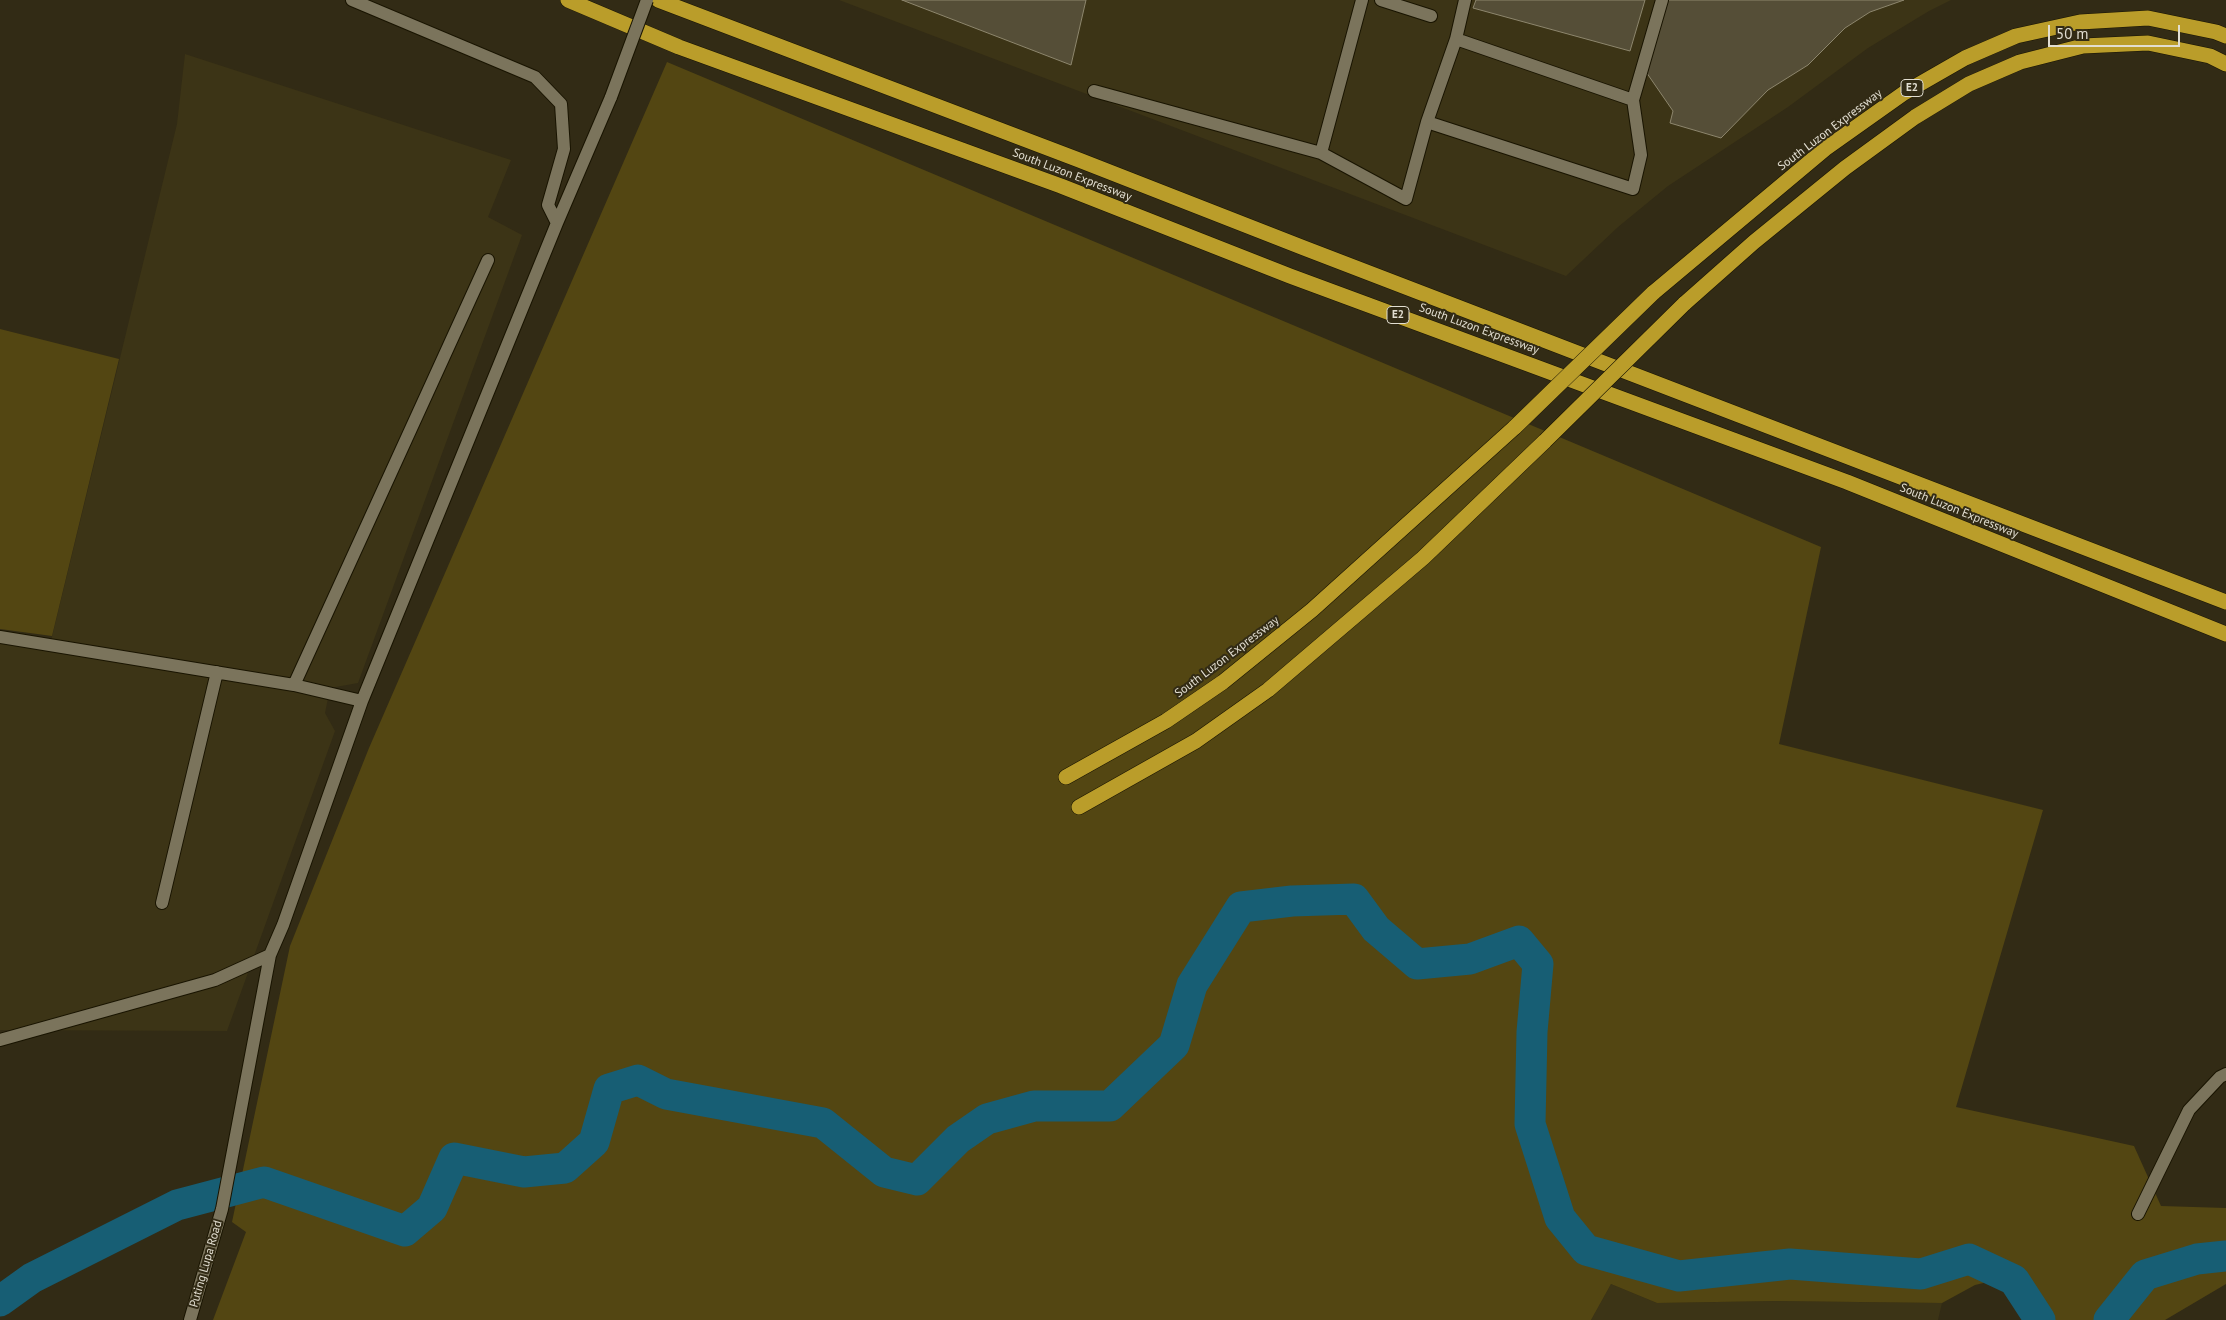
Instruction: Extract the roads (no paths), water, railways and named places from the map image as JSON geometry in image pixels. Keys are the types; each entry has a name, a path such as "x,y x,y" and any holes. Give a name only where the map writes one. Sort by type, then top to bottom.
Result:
{"highway":[{"name":"South Luzon Expressway","path":"568,0 679,47 1061,186 1290,276 1847,482 2226,634"},
{"name":"South Luzon Expressway","path":"658,0 1079,160 2226,602"},
{"name":"South Luzon Expressway","path":"1066,777 1166,721 1222,682 1312,610 1515,427 1653,293 1825,149 1904,93 1965,58 2016,36 2080,22 2148,18 2216,32 2226,36"},
{"path":"1079,807 1196,741 1268,690 1423,558 1546,441 1684,304 1754,242 1845,168 1915,117 1969,84 2020,62 2083,46 2148,43 2210,56 2226,64"}],"street":[{"path":"352,0 534,77 561,104 564,149 548,205 557,223"},
{"name":"Puting Lupa Road","path":"190,1320 222,1209 270,955 286,916 362,701 557,223 611,98 647,0"},
{"path":"1321,153 1362,0"},
{"path":"1382,0 1431,16"},
{"path":"1094,91 1321,153 1406,199 1426,122 1456,38 1465,0"},
{"path":"1426,122 1633,189 1641,155 1633,100 1662,0"},
{"path":"1456,38 1633,100"},
{"path":"294,684 488,260"},
{"path":"0,637 294,684 362,701"},
{"path":"162,903 217,672"},
{"path":"0,1040 215,980 270,955"},
{"path":"2138,1214 2189,1110 2220,1077 2226,1074"}],"waterway":[{"path":"0,1301 32,1278 177,1205 264,1182 405,1231 432,1208 454,1158 524,1172 565,1168 594,1142 609,1089 638,1080 666,1094 823,1123 884,1172 917,1180 958,1139 987,1119 1034,1106 1110,1106 1174,1045 1192,985 1241,907 1292,901 1354,899 1376,929 1417,964 1470,959 1519,941 1538,964 1532,1032 1530,1124 1560,1218 1586,1250 1679,1276 1790,1264 1921,1274 1969,1259 2014,1280 2040,1320"},
{"path":"2109,1320 2145,1275 2197,1259 2226,1256"}]}
